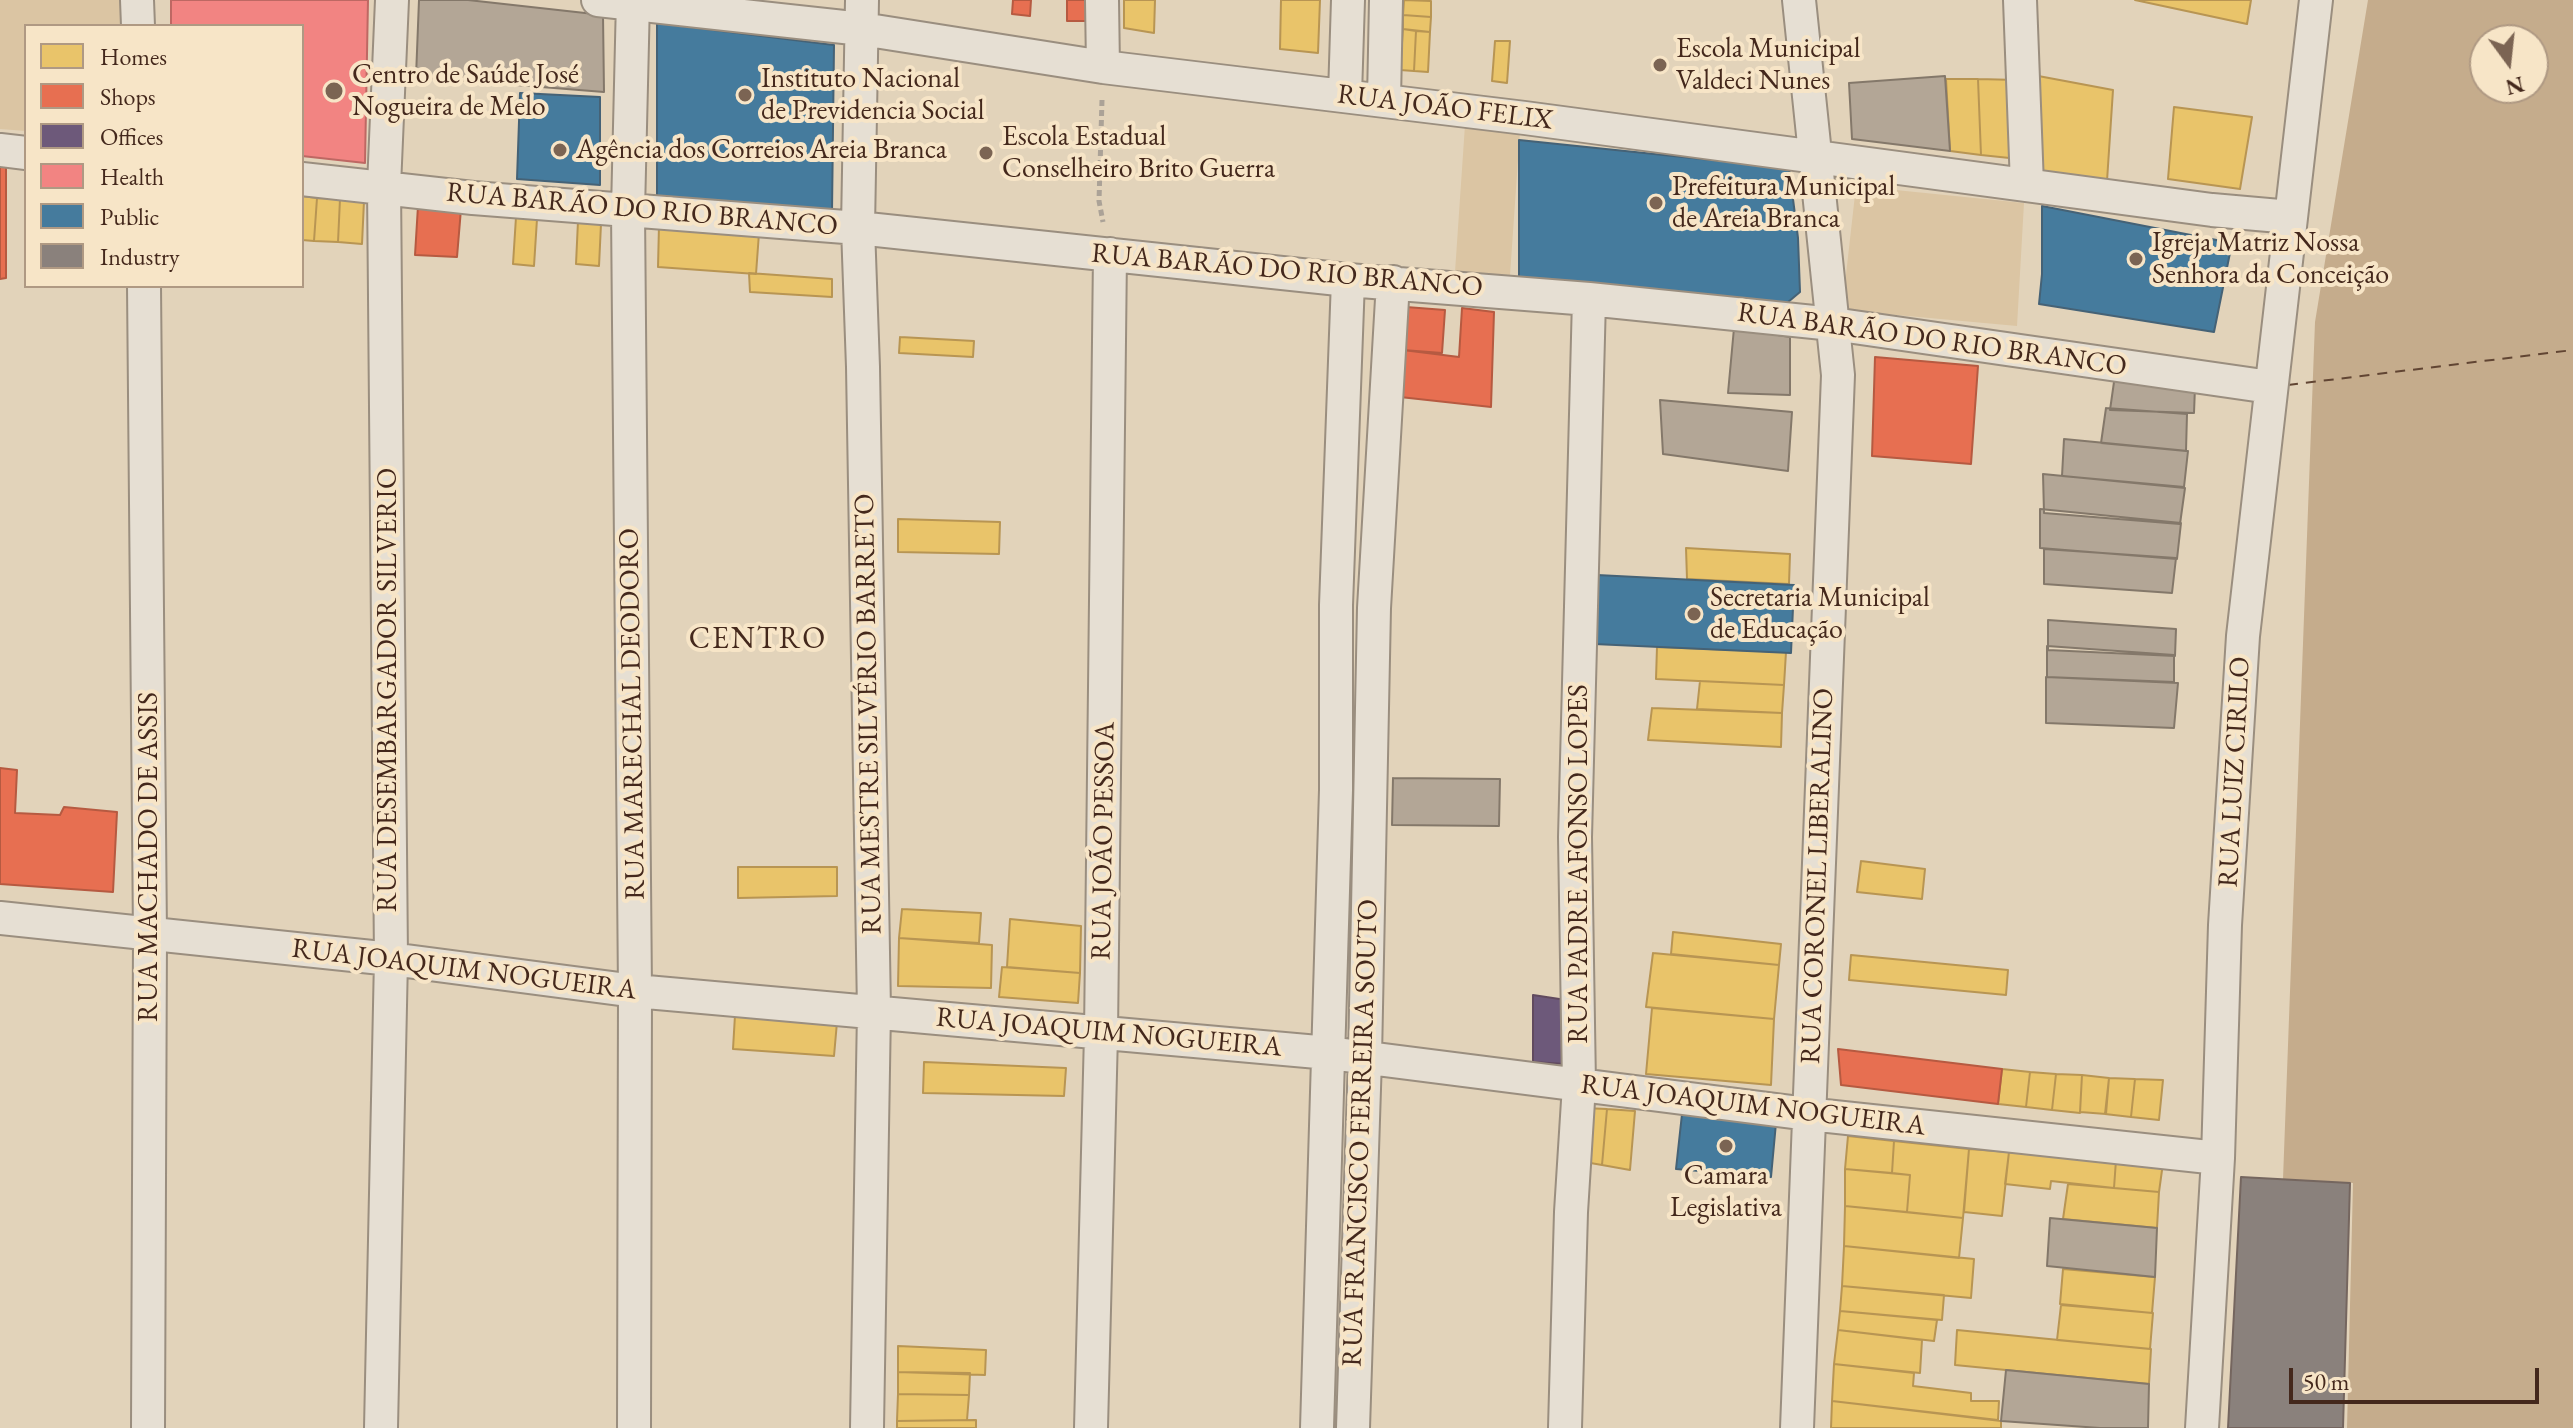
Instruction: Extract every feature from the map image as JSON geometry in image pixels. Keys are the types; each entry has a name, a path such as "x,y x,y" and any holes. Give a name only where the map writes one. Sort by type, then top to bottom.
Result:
{"street":[{"path":"137,0 138,24"},
{"name":"RUA DESEMBARGADOR SILVERIO","path":"381,1428 391,959 384,186 392,0"},
{"name":"RUA JOÃO FELIX","path":"598,0 862,14 1103,67 1814,155 2212,210 2291,217"},
{"path":"1102,0 1103,67"},
{"path":"1345,95 1348,0"},
{"path":"1384,100 1386,0"},
{"name":"RUA CORONEL LIBERALINO","path":"1797,1428 1838,375 1799,0"},
{"path":"2020,0 2027,185"},
{"name":"RUA LUIZ CIRILO","path":"2202,1428 2218,1158 2225,925 2243,636 2316,0"},
{"name":"RUA MARECHAL DEODORO","path":"633,2 628,211 635,991 634,1428"},
{"name":"RUA MESTRE SILVÉRIO BARRETO","path":"862,14 858,228 864,383 874,1010 867,1428"},
{"path":"0,150 24,153"},
{"name":"RUA BARÃO DO RIO BRANCO","path":"304,179 473,198 858,228 1348,280 1589,299 1833,324 2270,387"},
{"name":"RUA JOÃO PESSOA","path":"1091,1428 1101,1034 1110,254"},
{"name":"RUA FRANCISCO FERREIRA SOUTO","path":"1317,1428 1335,839 1336,605 1348,280"},
{"name":"RUA FRANCISCO FERREIRA SOUTO","path":"1353,1428 1365,1058 1374,608 1393,282"},
{"name":"RUA MACHADO DE ASSIS","path":"144,288 150,935 148,1428"},
{"name":"RUA PADRE AFONSO LOPES","path":"1565,1428 1571,1212 1579,1085 1575,837 1589,299"},
{"path":"1336,605 1374,608"},
{"path":"1335,839 1368,838"},
{"name":"RUA JOAQUIM NOGUEIRA","path":"0,918 391,959 635,991 1329,1053 1808,1114 2218,1158"}],"path":[{"path":"1103,67 1099,201 1110,254"}],"shaded area":[{"path":"0,0 124,0 124,24 24,24 24,131 0,129"},
{"path":"2368,0 2573,0 2573,1428 2347,1428 2353,1183 2283,1179 2315,322"},
{"path":"1465,125 1520,131 1510,275 1455,272"},
{"path":"1856,186 2024,203 2017,326 1842,310"}],"building: Homes":[{"path":"1124,0 1155,0 1154,33 1124,28"},
{"path":"1281,0 1320,0 1318,53 1280,49"},
{"path":"1404,0 1431,1 1431,17 1403,15"},
{"path":"2135,0 2251,0 2247,24"},
{"path":"1403,15 1431,17 1430,32 1403,29"},
{"path":"1403,29 1416,31 1414,71 1400,70"},
{"path":"1416,31 1430,32 1428,72 1414,71"},
{"path":"1495,41 1510,41 1507,83 1492,81"},
{"path":"2033,75 2113,90 2107,181 2028,171"},
{"path":"1946,79 1978,79 1981,155 1950,151"},
{"path":"1978,79 2017,80 2019,159 1981,155"},
{"path":"2174,107 2252,117 2240,189 2168,179"},
{"path":"304,196 317,198 314,241 304,240"},
{"path":"317,198 340,199 338,242 314,241"},
{"path":"340,199 364,201 362,244 338,242"},
{"path":"516,217 537,219 534,266 513,264"},
{"path":"578,221 601,224 599,266 576,264"},
{"path":"659,225 759,233 756,274 658,267"},
{"path":"749,273 832,279 832,297 750,292"},
{"path":"900,337 974,341 973,357 899,353"},
{"path":"898,519 1000,522 999,554 898,552"},
{"path":"1686,548 1790,554 1789,584 1687,579"},
{"path":"1657,647 1786,652 1784,685 1656,679"},
{"path":"1700,681 1784,685 1782,713 1697,709"},
{"path":"1652,708 1782,713 1781,747 1648,740"},
{"path":"1861,861 1925,869 1922,899 1857,892"},
{"path":"738,867 837,867 837,896 738,898"},
{"path":"902,909 981,913 979,943 899,938"},
{"path":"1010,919 1081,926 1080,973 1007,967"},
{"path":"1673,932 1781,944 1779,965 1671,954"},
{"path":"899,938 992,945 991,988 898,986"},
{"path":"1653,953 1779,965 1774,1019 1646,1007"},
{"path":"1851,955 2008,970 2006,995 1849,980"},
{"path":"1002,967 1080,973 1078,1003 999,997"},
{"path":"1652,1008 1774,1019 1771,1085 1646,1074"},
{"path":"735,1015 837,1022 834,1056 733,1049"},
{"path":"924,1062 1066,1068 1064,1096 923,1093"},
{"path":"2002,1069 2030,1072 2026,1107 1998,1104"},
{"path":"2030,1072 2056,1074 2052,1110 2026,1107"},
{"path":"2056,1074 2082,1075 2080,1113 2052,1110"},
{"path":"2082,1075 2109,1078 2106,1114 2080,1112"},
{"path":"2109,1078 2135,1079 2131,1117 2105,1114"},
{"path":"2135,1079 2163,1080 2159,1120 2131,1117"},
{"path":"1584,1108 1607,1109 1602,1165 1579,1161"},
{"path":"1607,1109 1635,1111 1630,1170 1602,1165"},
{"path":"1848,1136 1894,1141 1892,1173 1845,1169"},
{"path":"1894,1141 1969,1149 1963,1218 1907,1212 1910,1175 1892,1173"},
{"path":"1969,1149 2009,1152 2002,1216 1964,1212"},
{"path":"2009,1152 2116,1160 2114,1188 2051,1181 2050,1189 2005,1184"},
{"path":"2116,1160 2163,1163 2159,1192 2114,1188"},
{"path":"1845,1169 1910,1175 1907,1212 1845,1206"},
{"path":"2068,1184 2159,1192 2157,1228 2063,1219"},
{"path":"1845,1206 1963,1218 1959,1258 1844,1246"},
{"path":"1844,1246 1974,1259 1971,1298 1842,1286"},
{"path":"2063,1269 2155,1277 2152,1313 2060,1304"},
{"path":"1842,1286 1944,1295 1942,1320 1840,1311"},
{"path":"2061,1305 2153,1313 2150,1349 2057,1340"},
{"path":"1840,1311 1937,1320 1934,1341 1838,1330"},
{"path":"1838,1330 1922,1340 1920,1373 1834,1364"},
{"path":"1957,1330 2151,1349 2149,1384 1955,1365"},
{"path":"898,1346 986,1350 985,1375 898,1372"},
{"path":"1834,1364 1914,1373 1913,1386 1971,1393 1971,1401 1999,1401 1998,1420 1832,1401"},
{"path":"898,1372 970,1373 969,1395 898,1394"},
{"path":"898,1394 969,1395 967,1420 897,1421"},
{"path":"1832,1401 2001,1421 2001,1428 1831,1428"},
{"path":"976,1420 976,1428 897,1428 897,1421"}],"building: Shops":[{"path":"1013,0 1031,0 1030,16 1012,14"},
{"path":"1067,0 1093,0 1094,21 1067,21"},
{"path":"0,165 6,166 6,278 0,279"},
{"path":"418,206 461,209 457,257 415,255"},
{"path":"1406,307 1445,310 1442,353 1403,350"},
{"path":"1462,308 1494,312 1491,407 1400,397 1403,350 1459,357"},
{"path":"1875,357 1978,366 1971,464 1872,456"},
{"path":"0,768 17,770 15,813 60,815 64,807 117,812 113,892 0,884"},
{"path":"1838,1049 2002,1069 1998,1104 1841,1085"}],"building: Offices":[{"path":"1533,995 1566,1000 1565,1064 1533,1062"}],"building: Health":[{"name":"Centro de Saúde José Nogueira de Melo","path":"171,0 368,0 365,163 304,156 304,24 171,24"}],"building: Public":[{"name":"Instituto Nacional de Previdencia Social","path":"657,23 834,45 832,212 657,196"},
{"name":"Agência dos Correios Areia Branca","path":"520,93 600,97 600,185 517,179"},
{"name":"Prefeitura Municipal de Areia Branca","path":"1519,140 1789,168 1798,238 1800,292 1781,308 1519,281"},
{"name":"Igreja Matriz Nossa Senhora da Conceição","path":"2042,206 2232,243 2214,332 2039,304"},
{"name":"Secretaria Municipal de Educação","path":"1597,575 1794,585 1791,653 1594,644"},
{"name":"Camara Legislativa","path":"1682,1114 1776,1123 1771,1177 1676,1169"}],"building: Industry":[{"path":"2241,1177 2350,1183 2343,1428 2228,1428"}],"building: Other":[{"path":"419,0 468,0 603,15 604,92 416,77"},
{"path":"1945,76 1950,151 1852,139 1849,83"},
{"path":"1734,328 1790,337 1790,395 1728,393"},
{"path":"2115,375 2195,387 2194,413 2110,410"},
{"path":"1660,400 1792,412 1788,471 1663,454"},
{"path":"2106,408 2187,414 2186,451 2101,443"},
{"path":"2064,439 2188,451 2184,487 2062,476"},
{"path":"2043,474 2185,488 2180,524 2044,513"},
{"path":"2040,509 2181,523 2177,559 2040,548"},
{"path":"2044,549 2176,558 2172,593 2044,584"},
{"path":"2048,620 2176,629 2175,656 2048,650"},
{"path":"2047,646 2174,655 2174,682 2047,677"},
{"path":"2046,677 2178,683 2174,728 2046,723"},
{"path":"1393,778 1500,779 1499,826 1392,825"},
{"path":"2050,1218 2157,1228 2155,1277 2047,1266"},
{"path":"2006,1370 2149,1384 2148,1428 2001,1421"}],"ferry route":[{"path":"2288,385 2573,350"}],"place":[{"name":"Escola Municipal Valdeci Nunes","path":"1660,65"},
{"name":"Centro de Saúde José Nogueira de Melo","path":"334,91"},
{"name":"Instituto Nacional de Previdencia Social","path":"745,95"},
{"name":"Agência dos Correios Areia Branca","path":"560,150"},
{"name":"Escola Estadual Conselheiro Brito Guerra","path":"986,153"},
{"name":"Prefeitura Municipal de Areia Branca","path":"1656,203"},
{"name":"Igreja Matriz Nossa Senhora da Conceição","path":"2136,259"},
{"name":"Secretaria Municipal de Educação","path":"1694,614"},
{"name":"Camara Legislativa","path":"1726,1146"}],"district":[{"name":"CENTRO","path":"758,640"}]}
